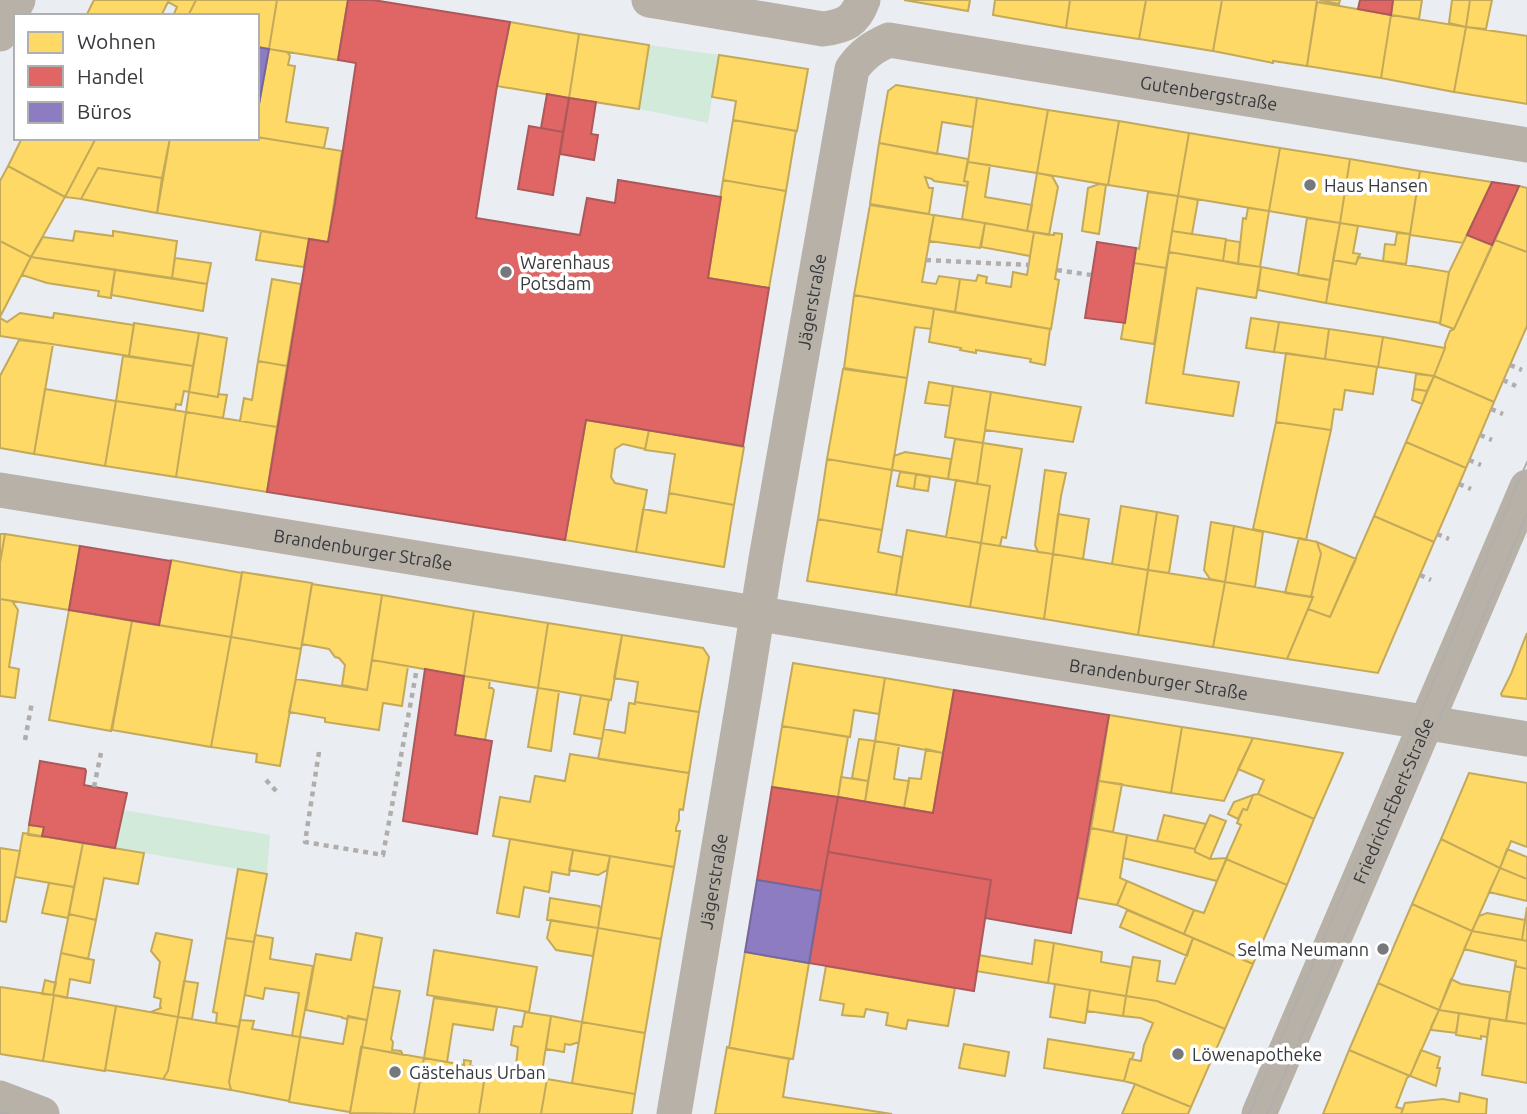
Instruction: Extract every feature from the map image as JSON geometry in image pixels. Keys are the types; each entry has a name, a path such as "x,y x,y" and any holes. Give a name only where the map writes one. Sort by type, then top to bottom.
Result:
{"street":[{"path":"0,34 18,0"},
{"path":"649,0 823,29 840,27 854,17 863,0"},
{"name":"Gutenbergstraße","path":"890,40 1527,145"},
{"name":"Jägerstraße","path":"674,1114 852,69 861,56 874,46 890,40"},
{"name":"Friedrich-Ebert-Straße","path":"1259,1114 1527,487"},
{"name":"Brandenburger Straße","path":"0,490 758,611 1527,739"},
{"path":"0,1098 42,1114"}],"path":[{"path":"926,260 1029,265"},
{"path":"1057,270 1091,275"},
{"path":"1510,365 1522,370"},
{"path":"1503,380 1516,386"},
{"path":"1491,409 1503,414"},
{"path":"1480,435 1492,439"},
{"path":"1469,460 1481,465"},
{"path":"1459,484 1471,489"},
{"path":"1437,534 1449,539"},
{"path":"1420,575 1432,580"},
{"path":"319,752 305,842 383,855 417,668"},
{"path":"25,740 32,702"},
{"path":"94,787 101,753"},
{"path":"267,780 277,792"}],"green space":[{"path":"649,45 719,55 708,123 639,109"},
{"path":"123,810 270,835 267,874 115,848"}],"building: Wohnen":[{"path":"94,0 196,0 189,14 174,14 177,7 168,2 162,14 87,14"},
{"path":"196,0 277,0 269,49 259,47 259,14 189,14"},
{"path":"277,0 348,0 338,60 269,49"},
{"path":"904,0 970,0 968,11"},
{"path":"995,0 1070,0 1066,28 993,15"},
{"path":"1070,0 1146,0 1139,39 1066,28"},
{"path":"1146,0 1222,0 1213,51 1139,39"},
{"path":"1222,0 1317,0 1307,66 1273,63 1213,51"},
{"path":"1319,0 1340,0 1339,4"},
{"path":"1393,0 1422,0 1419,19 1391,15"},
{"path":"1452,0 1470,0 1466,27 1449,23"},
{"path":"1470,0 1492,0 1486,29 1466,27"},
{"path":"1317,2 1391,15 1381,78 1307,66"},
{"path":"1391,15 1466,27 1454,92 1381,78"},
{"path":"510,22 579,34 569,98 497,86"},
{"path":"1466,27 1527,36 1527,104 1454,92"},
{"path":"579,34 649,45 639,109 569,98"},
{"path":"269,49 287,52 290,56 288,65 295,66 286,122 328,128 324,148 259,137 259,104"},
{"path":"719,55 808,69 797,131 733,120 736,101 712,97"},
{"path":"896,85 977,98 973,127 942,122 937,154 879,143 888,91"},
{"path":"977,98 1048,110 1037,173 968,162"},
{"path":"1048,110 1119,121 1108,185 1037,173"},
{"path":"733,120 796,131 786,191 723,180"},
{"path":"1119,121 1189,133 1178,196 1108,185"},
{"path":"1189,133 1280,148 1269,211 1178,196"},
{"path":"259,137 342,151 328,242 157,213 170,140 259,140"},
{"path":"21,140 95,140 65,197 8,166"},
{"path":"95,140 170,140 162,178 98,168 81,199 65,197"},
{"path":"879,143 968,159 964,181 968,182 967,186 925,177 929,188 933,188 929,214 870,204"},
{"name":"Haus Hansen","path":"1280,148 1350,159 1340,223 1269,211"},
{"path":"1350,159 1420,171 1410,234 1340,223"},
{"path":"968,162 990,165 985,197 1032,205 1027,231 962,219"},
{"path":"8,166 65,197 31,257 0,241 0,181"},
{"path":"98,168 162,178 157,213 81,199"},
{"path":"1420,171 1492,182 1463,243 1410,235"},
{"path":"1037,173 1052,176 1058,187 1049,235 1027,231"},
{"path":"723,180 786,191 769,288 708,278"},
{"path":"1099,184 1106,185 1099,234 1082,231 1088,188"},
{"path":"1519,186 1527,188 1527,252 1495,240"},
{"path":"1148,192 1178,196 1166,268 1134,263 1136,248 1139,249"},
{"path":"1178,196 1198,200 1192,234 1172,231"},
{"path":"870,205 934,215 922,282 936,284 939,276 960,279 955,312 854,295"},
{"path":"1248,208 1269,211 1260,267 1238,264 1243,218 1246,219"},
{"path":"934,215 985,223 980,248 929,241"},
{"path":"1307,218 1340,223 1330,280 1298,275"},
{"path":"985,223 1034,232 1030,256 981,247"},
{"path":"1340,223 1358,226 1353,253 1360,254 1356,264 1333,260"},
{"path":"75,231 113,236 113,231 177,241 172,278 31,257 43,237 73,241"},
{"path":"261,231 309,239 304,267 256,260"},
{"path":"1172,231 1226,239 1223,261 1169,252"},
{"path":"1034,232 1062,234 1055,279 1059,280 1051,329 955,312 960,279 976,281 978,275 987,277 986,283 1011,287 1013,272 1027,275"},
{"path":"1397,233 1410,234 1406,264 1383,261 1385,244 1395,245"},
{"path":"1467,235 1492,245 1454,329 1440,324 1449,272"},
{"path":"1226,240 1240,242 1238,264 1223,261"},
{"path":"1495,240 1527,252 1527,326 1494,402 1434,376 1450,331 1454,329"},
{"path":"0,241 31,257 0,317"},
{"path":"1169,252 1261,267 1256,298 1197,288 1183,374 1239,382 1233,416 1146,403"},
{"path":"31,257 115,270 111,298 98,296 99,291 47,283 22,275"},
{"path":"1358,257 1449,272 1440,323 1326,303 1333,260 1356,264"},
{"path":"175,258 211,263 207,284 172,278"},
{"path":"1134,263 1166,268 1154,344 1121,339"},
{"path":"1261,267 1330,280 1326,303 1258,290"},
{"path":"115,270 207,284 203,311 111,295"},
{"path":"272,279 301,284 287,366 258,361"},
{"path":"854,295 934,309 931,329 915,327 907,378 844,368"},
{"path":"934,309 1050,329 1045,365 1030,362 1031,359 976,350 976,353 929,342"},
{"path":"20,313 53,318 54,313 134,325 129,356 0,336 0,318 7,322"},
{"path":"1251,318 1279,322 1274,352 1246,348"},
{"path":"1279,322 1329,329 1325,359 1274,352"},
{"path":"134,323 199,333 193,366 129,356"},
{"path":"1329,329 1383,337 1378,367 1325,359"},
{"path":"199,333 227,338 218,397 189,392"},
{"path":"1383,337 1445,348 1434,376 1378,367"},
{"path":"19,340 53,344 34,454 0,448 0,376"},
{"path":"1286,353 1377,367 1373,394 1345,390 1342,410 1334,409 1331,430 1276,422"},
{"path":"123,356 193,366 189,392 184,391 181,405 176,404 175,410 116,401"},
{"path":"258,361 287,366 277,427 240,421 244,398 252,400"},
{"path":"843,369 907,378 892,470 827,459"},
{"path":"1416,374 1434,376 1427,391 1414,389"},
{"path":"1434,376 1494,402 1466,468 1406,442"},
{"path":"929,382 953,386 950,406 925,403"},
{"path":"953,386 991,392 983,443 945,437"},
{"path":"45,389 116,401 105,466 34,454"},
{"path":"1414,389 1427,391 1422,404 1412,400"},
{"path":"189,392 218,397 218,394 227,395 223,418 186,412"},
{"path":"991,392 1081,407 1073,442 985,430"},
{"path":"116,401 186,412 176,477 105,466"},
{"path":"186,412 277,427 267,492 176,477"},
{"path":"586,420 649,430 645,449 623,444 615,449 611,477 615,483 647,490 636,552 565,540"},
{"path":"1276,422 1331,430 1306,540 1253,529"},
{"path":"649,430 744,447 734,505 669,493 675,454 645,450"},
{"path":"955,439 983,443 977,484 948,479"},
{"path":"1406,442 1466,468 1434,542 1374,516"},
{"path":"983,443 1022,449 1006,538 1002,537 1000,546 981,543 990,486 977,484"},
{"path":"905,452 951,459 948,479 892,470 894,456"},
{"path":"827,459 892,470 882,530 818,519"},
{"path":"1045,470 1066,473 1053,554 1038,552 1035,545"},
{"path":"900,472 916,474 914,489 897,486"},
{"path":"916,474 930,477 928,491 914,489"},
{"path":"956,480 990,486 981,543 946,537"},
{"path":"669,493 734,505 724,567 636,552 643,509 666,513"},
{"path":"1121,506 1157,512 1148,570 1112,564"},
{"path":"1157,512 1178,516 1169,573 1148,570"},
{"path":"1058,514 1089,519 1083,559 1053,554"},
{"path":"1374,516 1434,542 1378,673 1287,659 1308,609 1330,617"},
{"path":"818,519 882,530 878,552 902,557 896,595 807,581"},
{"path":"1211,522 1234,526 1225,582 1210,579 1204,570"},
{"path":"1234,526 1263,532 1255,587 1225,582"},
{"path":"907,530 981,543 970,607 896,595"},
{"path":"0,534 5,534 0,563"},
{"path":"5,534 80,546 69,610 0,599 0,563"},
{"path":"1299,538 1317,542 1321,554 1311,597 1285,593"},
{"path":"1317,542 1356,559 1330,617 1308,609 1313,597 1321,554"},
{"path":"981,543 1053,554 1044,619 970,607"},
{"path":"1053,554 1148,570 1138,635 1044,619"},
{"path":"171,560 242,573 231,637 159,625"},
{"path":"1148,570 1225,582 1213,647 1138,635"},
{"path":"242,572 312,583 301,649 231,637"},
{"path":"1225,582 1313,597 1287,659 1213,647"},
{"path":"312,584 382,595 367,690 342,685 345,665 329,649 302,644"},
{"path":"382,595 474,611 464,676 372,660"},
{"path":"0,599 12,601 18,610 9,667 19,669 15,698 0,696"},
{"path":"69,610 132,621 111,731 49,720"},
{"path":"474,611 548,623 538,688 464,676"},
{"path":"132,621 231,637 211,747 112,730"},
{"path":"548,623 622,635 611,700 538,688"},
{"path":"1527,633 1527,699 1502,696 1501,694"},
{"path":"622,635 703,648 709,657 699,712 635,702 638,682 614,678"},
{"path":"231,637 301,649 280,766 256,762 257,754 211,747"},
{"path":"372,660 408,666 402,706 383,703 379,730 325,722 325,718 289,712 296,679 367,690"},
{"path":"793,663 885,678 879,714 854,710 850,737 782,726"},
{"path":"464,676 490,680 489,688 494,690 485,740 455,735"},
{"path":"885,678 954,690 943,753 875,741"},
{"path":"538,688 559,691 551,751 528,747"},
{"path":"581,695 609,700 602,739 574,734"},
{"path":"629,703 699,712 689,773 598,759 604,729 625,733"},
{"path":"1109,715 1182,727 1171,793 1099,781"},
{"path":"782,726 848,737 838,797 772,787"},
{"path":"1182,727 1253,738 1224,801 1171,793"},
{"path":"1253,738 1343,753 1314,819 1258,794 1264,780 1238,769"},
{"path":"859,739 875,741 868,781 852,778"},
{"path":"875,741 899,745 894,779 909,781 904,808 865,802"},
{"path":"926,749 943,753 933,813 904,808 909,778 921,779"},
{"path":"570,754 689,773 683,810 679,811 676,828 676,831 680,831 674,867 493,836 500,797 530,802 535,776 565,781"},
{"path":"1469,773 1527,783 1527,847 1511,841 1500,868 1441,839"},
{"path":"841,777 868,781 865,802 838,797"},
{"path":"1099,781 1122,784 1113,832 1091,828"},
{"path":"1258,794 1314,819 1287,885 1226,859 1241,825 1237,823 1243,809 1247,810 1253,795"},
{"path":"1253,795 1247,810 1243,809 1238,819 1228,814 1234,802"},
{"path":"1164,815 1206,824 1195,849 1157,841"},
{"path":"1210,815 1226,821 1210,859 1195,852 1195,849"},
{"path":"29,825 44,827 42,837 28,835"},
{"path":"1091,828 1127,835 1120,878 1127,881 1117,905 1078,898"},
{"path":"23,833 83,843 74,887 15,877"},
{"path":"1127,835 1195,849 1195,852 1210,859 1227,858 1217,881 1123,858"},
{"path":"510,839 573,850 569,875 552,872 549,892 524,887 519,917 497,913"},
{"path":"1441,839 1500,868 1472,931 1412,904"},
{"path":"83,843 144,853 138,884 104,878 96,920 69,914"},
{"path":"0,848 20,851 6,922 0,921"},
{"path":"1507,849 1527,857 1527,879 1500,868"},
{"path":"573,850 610,856 607,870 598,875 569,870"},
{"path":"610,856 674,867 661,939 598,928"},
{"path":"1226,859 1287,885 1253,964 1184,934 1194,910 1204,913"},
{"path":"1500,868 1527,879 1527,901 1489,892"},
{"path":"238,869 267,874 254,942 226,938"},
{"path":"1127,881 1194,910 1184,934 1117,905"},
{"path":"49,883 74,887 68,918 42,913"},
{"path":"550,898 599,906 598,928 547,920"},
{"path":"1412,904 1472,931 1439,1010 1378,983"},
{"path":"1527,907 1527,941 1522,940"},
{"path":"1127,910 1193,938 1187,956 1120,927"},
{"path":"1487,913 1525,920 1522,940 1472,931 1479,916"},
{"path":"69,914 96,920 88,959 61,953"},
{"path":"551,920 598,928 593,956 556,950 547,938"},
{"path":"598,928 661,939 645,1033 582,1022"},
{"path":"1472,931 1527,941 1527,969 1515,966 1516,961 1464,949"},
{"path":"156,933 192,940 178,1017 151,1012 161,1008 161,999 154,997 160,962 151,951"},
{"path":"356,933 382,938 367,1020 348,1016 347,1019 306,1010 316,954 351,960"},
{"path":"255,935 273,938 270,959 313,966 300,1037 292,1036 299,993 265,988 263,999 245,995"},
{"path":"226,938 254,942 239,1027 216,1023 217,1013 213,1012"},
{"path":"1193,938 1253,964 1225,1029 1157,1001 1126,996 1133,957 1160,961 1157,981 1175,984"},
{"path":"1035,940 1054,943 1048,983 976,971 978,955 1032,964"},
{"path":"1054,943 1102,952 1101,962 1131,967 1126,996 1048,983"},
{"path":"434,950 537,967 529,1012 427,995"},
{"path":"745,952 809,963 793,1059 729,1048"},
{"path":"61,953 94,960 90,983 70,979 67,998 53,995"},
{"path":"826,966 955,988 948,1026 908,1020 906,1029 886,1025 888,1013 866,1009 864,1017 842,1015 844,1004 820,1000"},
{"path":"1515,966 1527,969 1527,1024 1506,1021"},
{"path":"1451,979 1461,984 1510,992 1506,1021 1439,1010"},
{"path":"45,980 56,983 53,995 42,994"},
{"path":"184,981 198,983 192,1019 178,1017"},
{"path":"1378,983 1439,1010 1410,1076 1349,1050"},
{"path":"1055,984 1090,990 1085,1023 1050,1017"},
{"path":"0,987 54,995 43,1061 0,1054"},
{"path":"373,987 400,991 391,1039 392,1050 401,1051 403,1055 362,1047"},
{"path":"1090,990 1126,996 1123,1016 1087,1011"},
{"path":"54,995 116,1006 105,1071 43,1061"},
{"name":"Löwenapotheke","path":"1126,996 1157,1001 1225,1029 1191,1107 1124,1081 1130,1059 1141,1061 1153,1023 1141,1018 1123,1016"},
{"path":"434,998 497,1007 493,1030 453,1024 447,1062 424,1058"},
{"path":"116,1006 178,1017 168,1071 163,1079 105,1070"},
{"path":"1439,1010 1459,1013 1456,1033 1432,1030"},
{"path":"525,1012 551,1016 541,1078 518,1074 516,1066 518,1047 511,1045 514,1026 522,1027"},
{"path":"1459,1013 1490,1018 1487,1037 1481,1036 1481,1039 1456,1035"},
{"path":"551,1016 582,1022 579,1042 565,1044 564,1052 546,1049"},
{"path":"178,1017 239,1027 229,1082 231,1090 163,1079 168,1071"},
{"path":"348,1017 367,1020 350,1112 289,1102 300,1037 343,1044"},
{"path":"1490,1018 1527,1024 1527,1083 1482,1075"},
{"path":"240,1020 254,1021 252,1029 300,1037 289,1101 231,1090 229,1082"},
{"path":"582,1022 645,1033 635,1094 572,1083"},
{"path":"1048,1039 1134,1053 1124,1081 1044,1068"},
{"path":"964,1044 1009,1052 1005,1076 959,1068"},
{"path":"361,1047 424,1058 414,1114 350,1113"},
{"path":"727,1047 789,1059 783,1097 892,1114 715,1114"},
{"path":"1349,1050 1410,1076 1396,1107 1403,1109 1401,1114 1323,1114"},
{"path":"1421,1050 1440,1057 1436,1086 1410,1076"},
{"path":"424,1058 464,1065 464,1060 471,1061 470,1066 486,1069 479,1114 414,1114"},
{"path":"486,1069 547,1079 541,1114 479,1114"},
{"path":"547,1079 635,1094 632,1114 541,1114"},
{"path":"1135,1084 1191,1107 1188,1114 1122,1114"},
{"path":"1460,1093 1487,1099 1486,1114 1401,1114 1405,1103 1443,1099 1459,1102"}],"building: Handel":[{"name":"Warenhaus Potsdam","path":"348,0 373,0 510,22 476,218 580,235 587,198 615,203 618,180 721,197 708,278 769,288 743,446 586,420 565,540 267,492 309,239 328,242 335,203 356,63 338,60"},
{"path":"1360,0 1393,0 1391,15 1358,9"},
{"path":"547,94 569,98 563,132 541,128"},
{"path":"569,98 596,102 591,134 598,135 594,160 560,154"},
{"path":"529,126 563,132 553,195 518,189"},
{"path":"1492,182 1519,186 1492,245 1467,235"},
{"path":"1097,242 1136,248 1125,323 1085,318"},
{"path":"80,546 171,561 159,625 69,610"},
{"path":"425,669 464,676 455,735 492,741 477,834 403,821"},
{"path":"954,690 1109,715 1071,933 985,918 991,880 828,852 838,797 933,813"},
{"path":"40,761 85,769 84,785 127,793 115,848 42,836 44,827 29,825"},
{"path":"772,787 838,797 821,891 757,880"},
{"path":"828,852 991,880 974,991 809,963"}],"building: Büros":[{"path":"259,47 269,49 259,104"},
{"path":"757,880 821,891 809,963 745,952"}],"tram line":[{"path":"1249,1114 1527,462"},
{"path":"1267,1114 1527,514"},
{"path":"0,1113 8,1114"}],"place":[{"name":"Haus Hansen","path":"1310,185"},
{"name":"Warenhaus Potsdam","path":"506,272"},
{"name":"Selma Neumann","path":"1383,949"},
{"name":"Löwenapotheke","path":"1178,1054"},
{"name":"Gästehaus Urban","path":"395,1072"}]}
